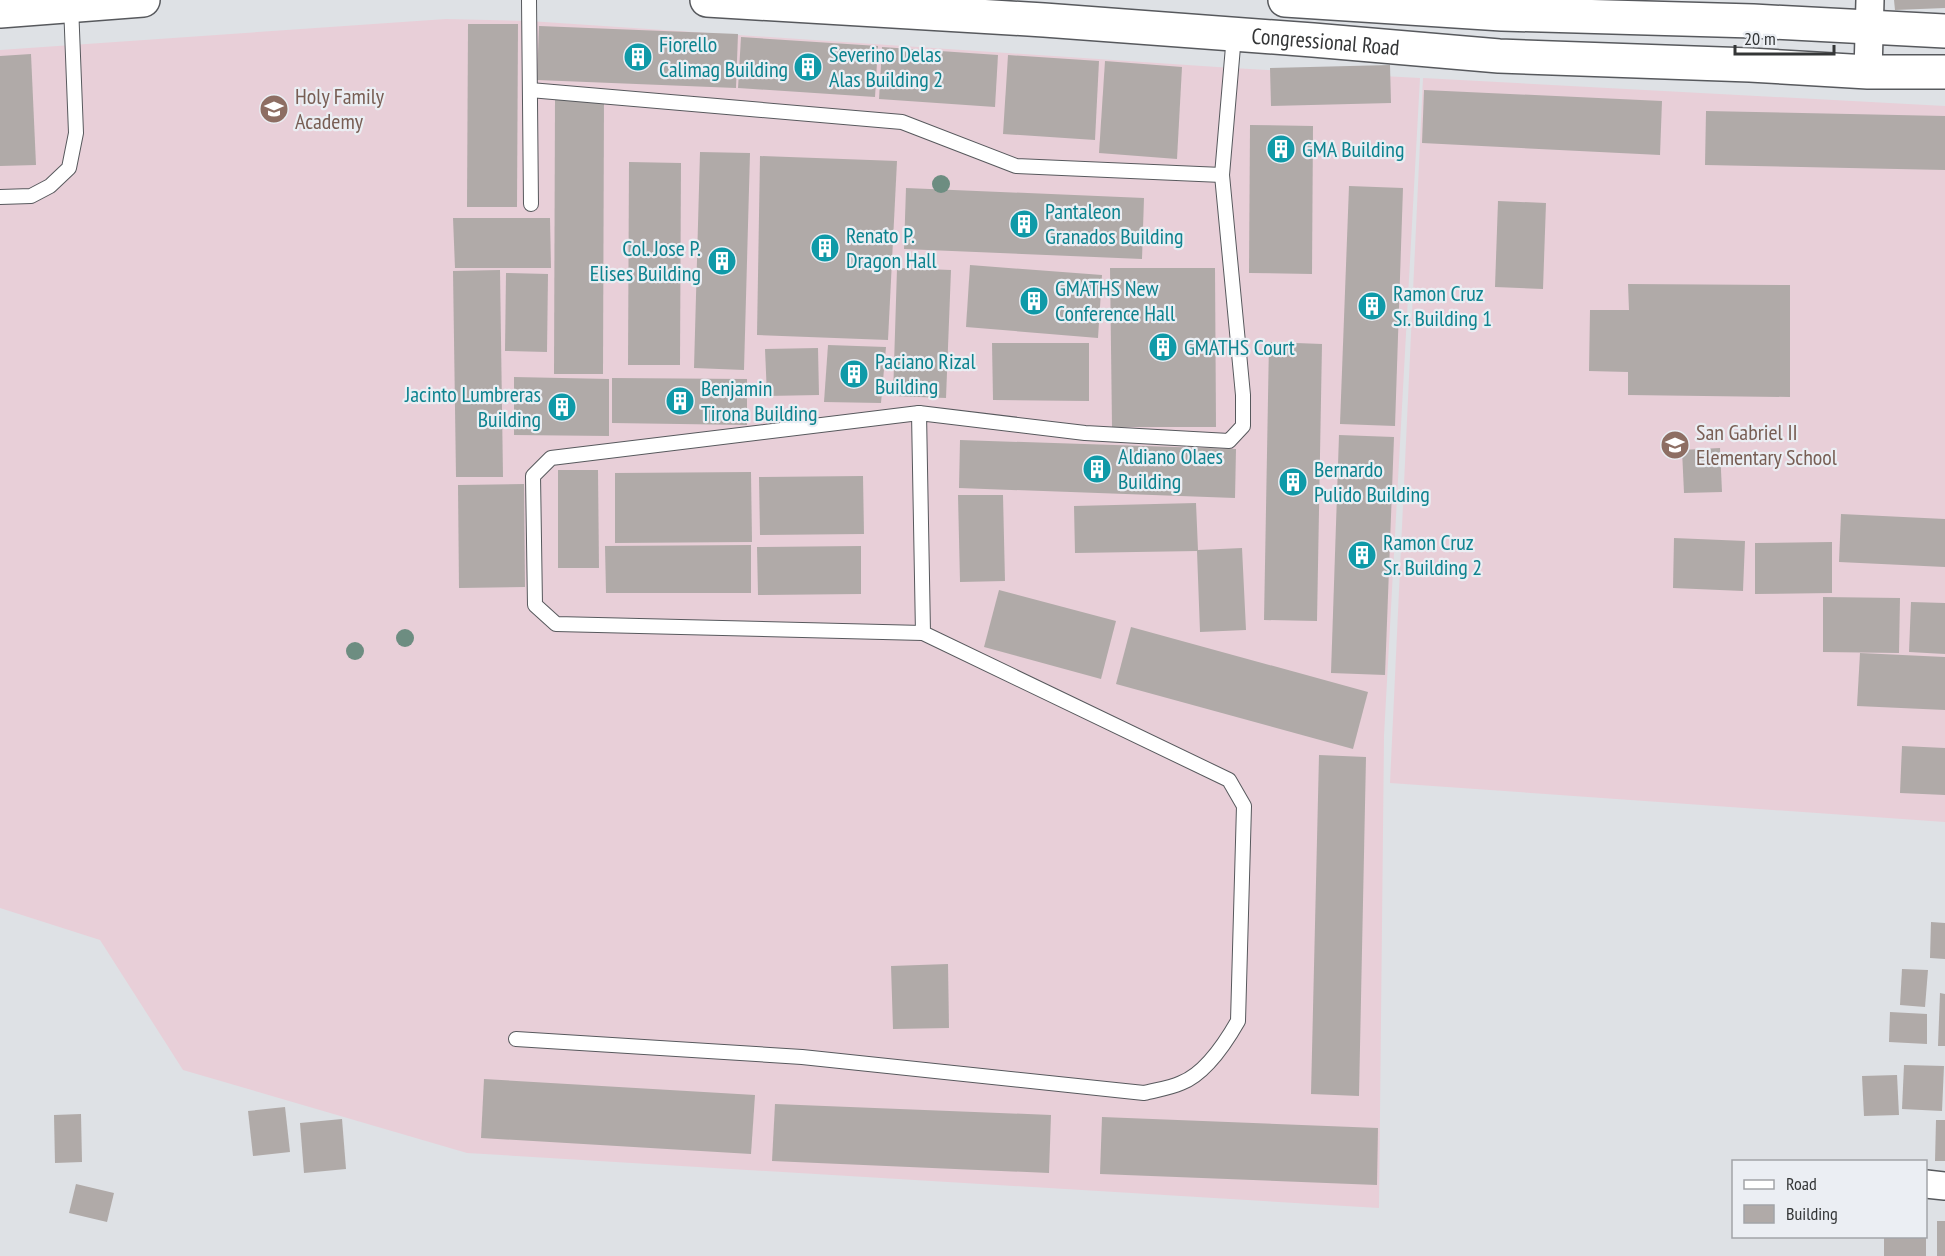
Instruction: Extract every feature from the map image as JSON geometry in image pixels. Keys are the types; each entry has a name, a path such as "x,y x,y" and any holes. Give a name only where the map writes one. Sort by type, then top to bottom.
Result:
{"main road":[{"path":"0,10 143,0"},
{"name":"Congressional Road","path":"707,0 1045,10 1234,35 1313,39 1499,56 1750,65 1868,72 1945,72"},
{"name":"Congressional Road","path":"1286,0 1502,14 1658,9 1753,21 1870,14 1945,31"}],"street":[{"path":"1868,72 1870,14"},
{"path":"1927,1184 1945,1186"}],"lane":[{"path":"529,0 531,204"},
{"path":"0,197 30,196 50,186 69,168 76,134 70,5"},
{"path":"516,1040 802,1057 1144,1093 1183,1083 1208,1064 1226,1042 1238,1021 1244,806 1229,780 923,633 556,624 535,605 533,476 551,458 919,413 1085,433 1229,441 1243,426 1243,395 1222,175 1234,35"},
{"path":"530,90 902,122 1016,166 1222,175"},
{"path":"919,413 923,633"}],"shaded area":[{"path":"446,19 529,21 1232,68 1420,78 1384,736 1379,1208 467,1153 183,1070 100,940 0,908 0,50"},
{"name":"San Gabriel II Elementary School","path":"1423,78 1945,106 1945,822 1390,783"}],"building":[{"path":"1894,0 1945,0 1945,8 1895,10"},
{"path":"468,24 518,24 517,207 467,207"},
{"name":"Fiorello Calimag Building","path":"539,26 738,34 736,88 537,80"},
{"name":"Severino Delas Alas Building 2","path":"741,37 878,46 875,97 738,88"},
{"path":"882,47 998,55 995,107 879,99"},
{"path":"31,54 36,165 0,166 0,56"},
{"path":"1008,55 1099,61 1095,140 1003,134"},
{"path":"1105,61 1182,67 1177,159 1099,153"},
{"path":"1390,65 1391,103 1271,106 1270,68"},
{"path":"1424,90 1662,101 1660,155 1422,143"},
{"path":"555,97 604,97 603,374 554,374"},
{"path":"1706,111 1945,116 1945,170 1705,165"},
{"path":"1250,125 1313,126 1312,274 1249,273"},
{"name":"Col. Jose P. Elises Building","path":"700,152 750,153 744,370 694,368"},
{"name":"Renato P. Dragon Hall","path":"760,156 897,161 888,340 757,335"},
{"path":"629,162 681,163 680,365 628,365"},
{"name":"Ramon Cruz Sr. Building 1","path":"1349,186 1403,188 1395,426 1340,424"},
{"name":"Pantaleon Granados Building","path":"906,188 1144,198 1142,259 904,249"},
{"path":"1498,201 1546,203 1543,289 1495,287"},
{"path":"453,218 550,218 551,268 455,268"},
{"name":"GMATHS New Conference Hall","path":"970,265 1102,275 1098,338 966,327"},
{"path":"897,268 951,270 946,398 893,396"},
{"name":"GMATHS Court","path":"1110,268 1215,268 1216,427 1112,427"},
{"path":"500,270 503,477 456,477 453,271"},
{"path":"506,273 548,274 547,352 505,351"},
{"path":"1628,284 1790,285 1790,397 1628,395 1628,372 1589,371 1590,310 1629,310"},
{"name":"Bernardo Pulido Building","path":"1269,342 1322,344 1317,621 1264,620"},
{"path":"992,343 1089,343 1089,401 993,400"},
{"name":"Paciano Rizal Building","path":"828,345 886,347 881,403 824,402"},
{"path":"818,348 819,395 767,396 765,349"},
{"name":"Jacinto Lumbreras Building","path":"514,377 609,379 609,436 514,435"},
{"name":"Benjamin Tirona Building","path":"612,378 747,379 747,425 612,423"},
{"name":"Ramon Cruz Sr. Building 2","path":"1339,435 1394,437 1385,675 1331,673"},
{"name":"Aldiano Olaes Building","path":"960,440 1236,449 1235,498 959,488"},
{"path":"1720,448 1722,492 1684,493 1682,450"},
{"path":"558,470 598,470 599,568 558,568"},
{"path":"751,472 752,542 615,543 615,473"},
{"path":"863,476 864,534 760,535 759,477"},
{"path":"524,484 525,587 459,588 458,485"},
{"path":"958,495 1003,495 1005,581 960,582"},
{"path":"1196,503 1198,550 1242,548 1246,630 1200,632 1197,551 1075,553 1074,506"},
{"path":"1841,514 1945,519 1945,567 1839,562"},
{"path":"1674,538 1745,541 1743,591 1673,588"},
{"path":"1832,542 1832,593 1755,594 1755,543"},
{"path":"751,545 751,593 606,593 605,546"},
{"path":"861,546 861,594 758,595 757,547"},
{"path":"999,590 1116,621 1101,679 984,647"},
{"path":"1823,597 1900,598 1899,653 1823,652"},
{"path":"1911,602 1945,603 1945,654 1909,652"},
{"path":"1131,627 1368,692 1353,749 1116,684"},
{"path":"1860,653 1945,657 1945,710 1857,706"},
{"path":"1902,746 1945,748 1945,795 1900,793"},
{"path":"1319,755 1366,757 1359,1096 1311,1094"},
{"path":"1931,922 1945,923 1945,959 1930,958"},
{"path":"948,964 949,1028 893,1029 891,966"},
{"path":"1902,969 1928,970 1925,1007 1900,1005"},
{"path":"1940,993 1945,994 1945,1046 1938,1046"},
{"path":"1890,1012 1927,1014 1927,1044 1889,1042"},
{"path":"1904,1065 1944,1066 1942,1111 1902,1109"},
{"path":"1897,1075 1899,1115 1864,1116 1862,1076"},
{"path":"484,1079 755,1095 751,1154 481,1138"},
{"path":"775,1104 1051,1115 1049,1173 772,1161"},
{"path":"285,1107 290,1152 253,1156 248,1111"},
{"path":"81,1114 82,1162 55,1163 54,1115"},
{"path":"1102,1117 1378,1128 1377,1185 1100,1174"},
{"path":"342,1119 346,1169 304,1173 300,1123"},
{"path":"1936,1120 1945,1120 1945,1161 1935,1161"},
{"path":"76,1184 114,1193 107,1222 69,1213"},
{"path":"1937,1221 1945,1221 1945,1256 1937,1256"},
{"path":"1884,1238 1926,1238 1926,1256 1884,1256"}],"place":[{"name":"Fiorello Calimag Building","path":"638,57"},
{"name":"Severino Delas Alas Building 2","path":"808,67"},
{"name":"Holy Family Academy","path":"274,109"},
{"name":"GMA Building","path":"1281,149"},
{"name":"Pantaleon Granados Building","path":"1024,224"},
{"name":"Renato P. Dragon Hall","path":"825,248"},
{"name":"Col. Jose P. Elises Building","path":"722,261"},
{"name":"GMATHS New Conference Hall","path":"1034,301"},
{"name":"Ramon Cruz Sr. Building 1","path":"1372,306"},
{"name":"GMATHS Court","path":"1163,347"},
{"name":"Paciano Rizal Building","path":"854,374"},
{"name":"Benjamin Tirona Building","path":"680,401"},
{"name":"Jacinto Lumbreras Building","path":"562,407"},
{"name":"San Gabriel II Elementary School","path":"1675,445"},
{"name":"Aldiano Olaes Building","path":"1097,469"},
{"name":"Bernardo Pulido Building","path":"1293,482"},
{"name":"Ramon Cruz Sr. Building 2","path":"1362,555"}]}
